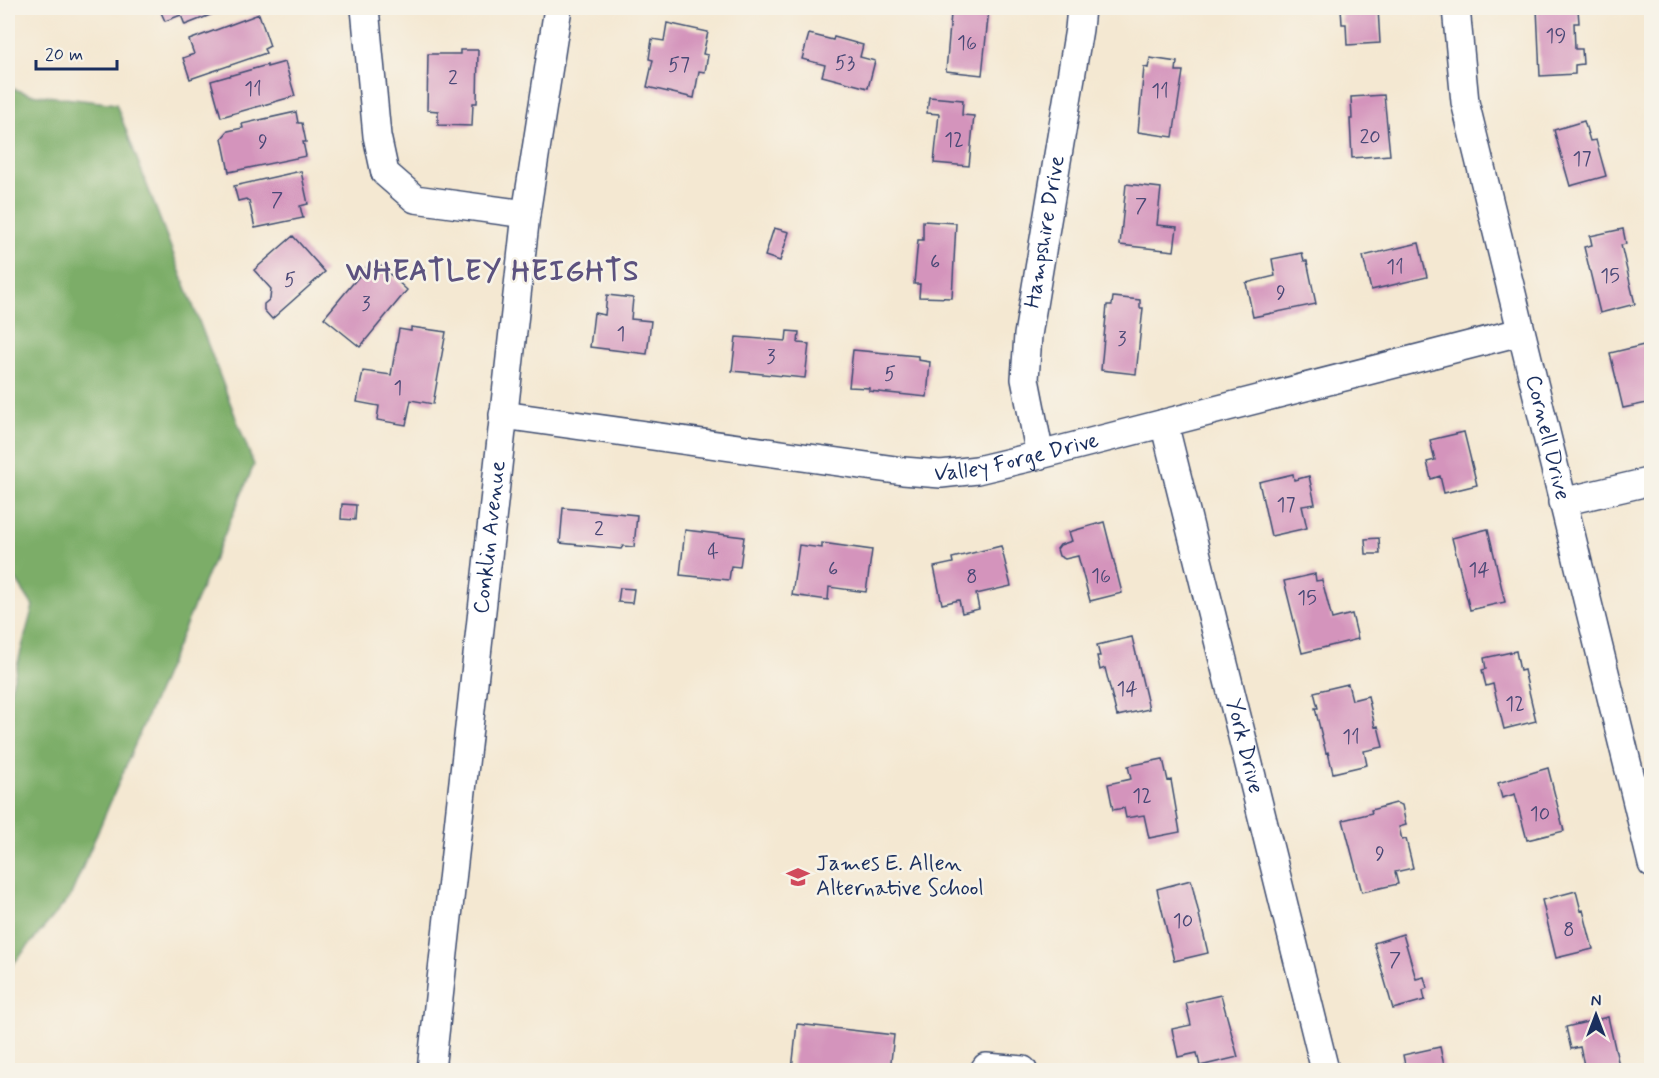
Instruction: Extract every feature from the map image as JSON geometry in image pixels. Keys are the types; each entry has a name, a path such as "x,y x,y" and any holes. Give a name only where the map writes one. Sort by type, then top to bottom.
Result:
{"street":[{"path":"365,8 377,136 385,173 415,199 526,214"},
{"name":"Conklin Avenue","path":"431,1071 526,214 558,8"},
{"name":"Hampshire Drive","path":"1040,455 1025,379 1028,335 1081,8"},
{"name":"Cornell Drive","path":"1456,8 1465,102 1652,864"},
{"name":"Valley Forge Drive","path":"503,415 903,471 941,474 977,470 1040,455 1520,332"},
{"name":"York Drive","path":"1164,423 1325,1071"},
{"path":"1562,502 1652,481"},
{"path":"984,1071 986,1067 1023,1071"}],"green space":[{"path":"8,87 30,94 116,104 254,465 70,897 8,970 8,700 33,606 8,567"}],"building":[{"path":"159,8 228,8 185,25 181,15 165,21"},
{"path":"957,8 989,8 982,75 946,71 951,14 956,14"},
{"path":"1341,8 1378,8 1380,43 1347,45 1346,24 1342,24"},
{"path":"1537,8 1578,9 1579,23 1574,23 1575,49 1582,49 1583,64 1575,65 1575,74 1540,76"},
{"path":"259,14 270,46 264,49 266,53 190,79 183,58 194,54 189,40"},
{"path":"667,23 708,32 703,54 708,55 705,72 699,71 694,98 647,87 653,60 649,59 652,39 664,41"},
{"path":"809,34 833,40 834,37 863,45 860,57 875,61 868,88 822,76 825,65 802,59"},
{"path":"460,50 478,50 477,103 473,103 472,126 438,125 438,111 427,110 428,54 460,54"},
{"path":"1150,58 1177,62 1176,71 1183,71 1173,137 1138,132 1144,67 1148,68"},
{"path":"285,62 295,96 221,117 211,81"},
{"path":"1384,95 1390,155 1352,158 1351,97"},
{"path":"929,97 963,100 962,115 974,116 969,166 934,163 939,114 927,113"},
{"path":"296,112 298,123 302,123 306,156 229,172 222,138 228,131 243,128 242,124"},
{"path":"1584,121 1590,141 1596,140 1606,176 1570,186 1554,130"},
{"path":"301,171 308,204 300,206 303,218 255,228 249,201 246,199 238,201 234,186"},
{"path":"1126,184 1161,188 1157,225 1177,227 1174,251 1120,245"},
{"path":"923,221 956,223 952,298 919,297 920,284 914,284 918,240 923,240"},
{"path":"774,228 789,232 780,261 765,256"},
{"path":"1623,229 1626,244 1621,245 1635,304 1600,313 1584,247 1592,245 1590,236"},
{"path":"293,236 325,272 272,319 264,310 264,304 270,299 271,289 254,270"},
{"path":"1419,243 1427,277 1371,290 1363,256"},
{"path":"1302,253 1304,261 1307,261 1316,304 1253,317 1246,283 1275,276 1272,259"},
{"path":"370,263 378,269 381,266 407,290 360,347 324,318"},
{"path":"607,295 633,298 631,319 651,321 647,354 590,347 594,313 605,315"},
{"path":"1113,297 1140,300 1140,308 1143,308 1136,374 1101,370 1107,305 1112,305"},
{"path":"411,327 446,332 433,404 411,400 406,425 377,420 379,406 357,402 363,371 391,375 399,329 411,331"},
{"path":"787,331 799,332 798,343 809,344 805,378 732,371 736,337 786,341"},
{"path":"1644,345 1649,365 1652,364 1652,402 1623,408 1610,353"},
{"path":"853,350 918,356 918,360 930,362 927,397 849,387"},
{"path":"1464,432 1477,485 1444,493 1440,476 1431,479 1427,462 1435,460 1430,440"},
{"path":"1293,474 1294,480 1309,476 1315,504 1302,506 1307,528 1271,536 1259,482"},
{"path":"342,504 356,505 355,520 341,519"},
{"path":"563,508 637,515 634,547 623,546 621,549 560,543"},
{"path":"1104,522 1122,593 1090,601 1078,556 1065,559 1059,556 1057,549 1060,545 1072,541 1069,532"},
{"path":"1488,529 1505,602 1470,610 1452,538"},
{"path":"685,530 744,537 740,567 731,566 729,580 680,575"},
{"path":"1379,538 1380,554 1366,554 1365,539"},
{"path":"822,543 872,550 866,592 829,587 828,600 792,595 799,545 822,548"},
{"path":"1001,546 1011,586 976,594 979,609 962,613 959,600 942,604 934,567 953,563 952,558"},
{"path":"1315,574 1316,581 1322,580 1332,619 1352,614 1358,639 1302,653 1284,581"},
{"path":"620,588 634,589 632,603 618,602"},
{"path":"1132,637 1149,709 1117,716 1105,668 1100,670 1097,645"},
{"path":"1516,651 1520,671 1524,670 1536,721 1504,729 1493,684 1486,686 1482,670 1486,669 1484,658"},
{"path":"1348,684 1352,700 1368,696 1375,727 1378,726 1383,747 1364,751 1367,765 1333,773 1315,708 1318,708 1314,692"},
{"path":"1163,759 1168,781 1171,780 1180,832 1149,838 1144,815 1126,818 1124,808 1113,810 1108,784 1131,779 1128,766"},
{"path":"1548,768 1564,831 1527,840 1515,794 1502,798 1498,783"},
{"path":"1396,803 1402,805 1406,825 1399,827 1402,840 1406,839 1413,868 1395,872 1398,884 1362,892 1343,820 1372,813 1371,810"},
{"path":"1191,880 1208,953 1174,961 1157,889"},
{"path":"1576,891 1593,949 1556,958 1542,900"},
{"path":"1403,934 1416,979 1424,977 1427,988 1423,990 1425,1000 1393,1009 1374,943"},
{"path":"1221,995 1238,1057 1200,1066 1197,1053 1178,1057 1172,1029 1191,1025 1186,1003"},
{"path":"1608,1017 1620,1070 1585,1070 1580,1047 1571,1049 1566,1027"},
{"path":"797,1024 894,1035 890,1070 792,1070"},
{"path":"1440,1047 1445,1070 1406,1070 1403,1055"}],"place":[{"name":"James E. Allen Alternative School","path":"798,877"}],"district":[{"name":"WHEATLEY HEIGHTS","path":"493,272"}]}
